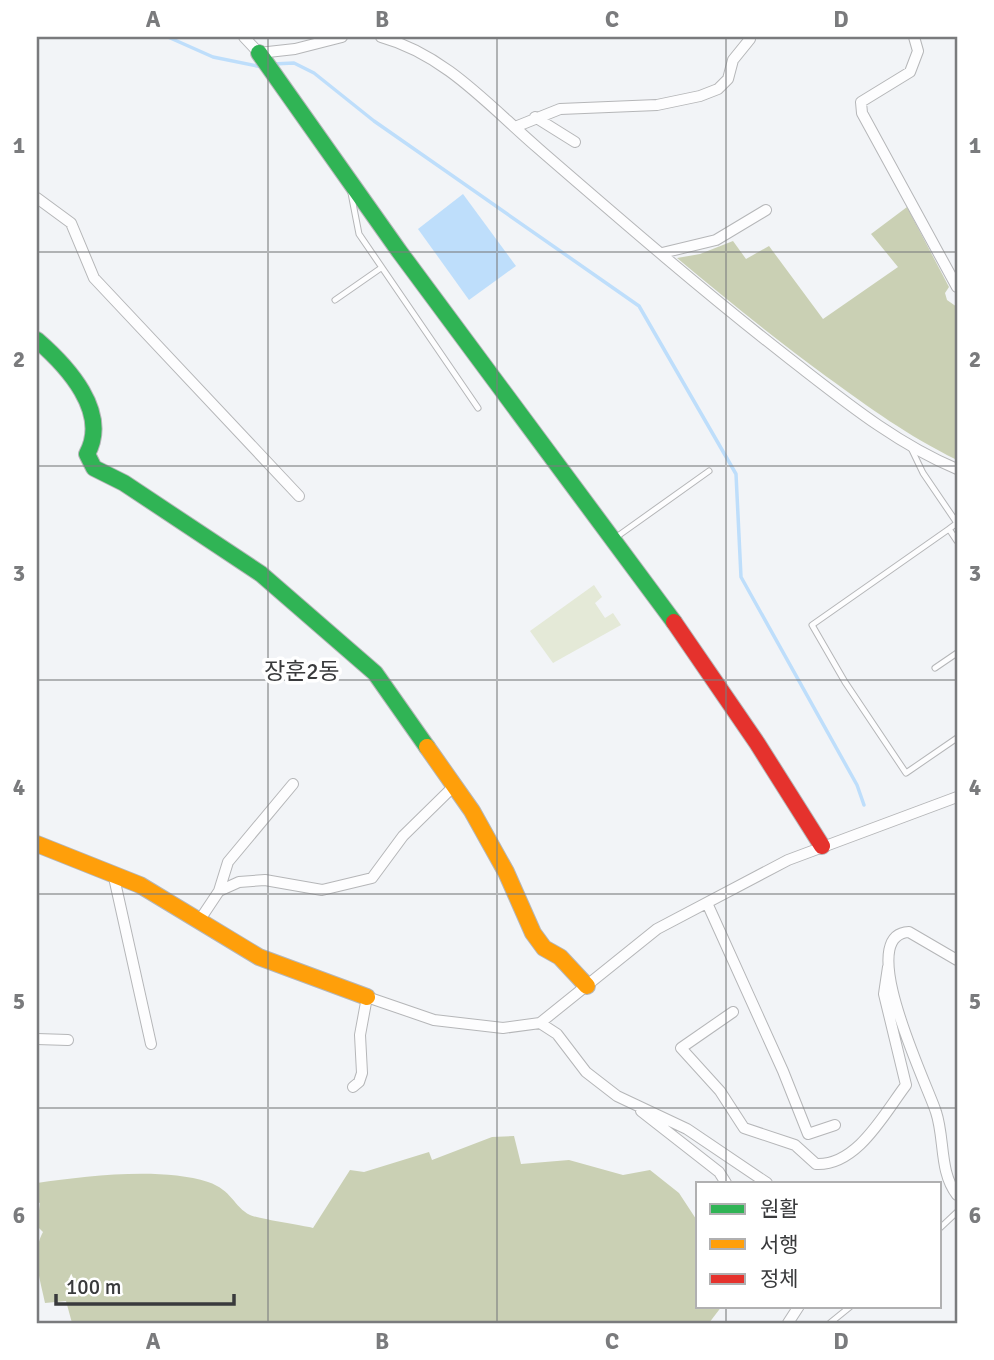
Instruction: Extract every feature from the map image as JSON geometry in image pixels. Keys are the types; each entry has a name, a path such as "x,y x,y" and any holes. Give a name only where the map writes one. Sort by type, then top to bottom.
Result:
{"street":[{"path":"244,37 614,539 715,683 822,846"},
{"path":"265,62 295,49 342,37"},
{"path":"381,37 414,50 449,70 754,332 879,427 911,447 957,469"},
{"path":"914,37 918,51 910,72 870,94 861,102 862,113 957,287"},
{"path":"515,127 560,109 657,105 700,96 718,89 727,79 733,60 750,39"},
{"path":"535,117 575,142"},
{"path":"37,198 71,223 94,278 299,496"},
{"path":"662,253 716,240 766,210"},
{"path":"37,341 62,362 86,400 95,423 93,443 87,454 88,461 94,467 124,483 261,574 352,650 375,673 472,811 506,872 533,933 544,948 560,957 587,986"},
{"path":"199,921 219,891 228,862 293,784"},
{"path":"219,891 239,881 265,880 322,890 363,883 380,870 403,836 454,786"},
{"path":"37,844 140,885 259,957 434,1020 503,1028 540,1023 640,940 707,903 822,846 957,797"},
{"path":"113,873 151,1044"},
{"path":"707,903 773,1048 808,1135 835,1125"},
{"path":"733,1012 681,1048 720,1091 744,1128 795,1145 816,1164 824,1165 845,1157 858,1147 906,1085 884,994 888,945 902,932 909,932 957,960"},
{"path":"888,967 917,1070 938,1116 947,1177 957,1195"},
{"path":"353,1087 359,1083 362,1073 360,1035 366,997"},
{"path":"540,1023 556,1034 596,1080 719,1172 725,1182"},
{"path":"37,1039 68,1040"},
{"path":"630,1103 662,1115 707,1140 766,1182"},
{"path":"788,1323 798,1308"}],"lane":[{"path":"348,179 359,234 478,408"},
{"path":"335,300 381,268"},
{"path":"911,447 922,473 957,523 812,625 845,682 906,774 957,738"},
{"path":"614,539 709,471"},
{"path":"949,529 957,541"},
{"path":"934,668 957,653"},
{"path":"942,1226 957,1212"},
{"path":"830,1323 849,1308"}],"green space":[{"path":"907,207 949,287 945,293 947,300 957,307 957,460 905,431 827,377 677,258 700,254 733,241 746,259 769,246 823,319 898,267 871,234"},
{"path":"594,585 602,597 595,603 605,618 613,613 621,625 553,663 530,631"},
{"path":"514,1136 521,1164 569,1160 623,1175 650,1170 679,1193 696,1219 696,1308 720,1308 709,1323 72,1323 66,1301 45,1303 37,1258 43,1232 37,1226 40,1203 37,1202 37,1183 123,1174 189,1177 216,1185 250,1215 313,1228 350,1170 364,1172 429,1152 432,1160 492,1137"}],"water":[{"path":"463,194 516,266 469,300 418,229"}],"waterway":[{"path":"168,37 213,57 262,67"},
{"path":"273,64 294,63 314,73 374,121 639,306 736,474 741,577 857,785 864,805"}],"traffic: fast":[{"path":"259,53 399,251 674,622"},
{"path":"37,340 72,376 89,406 93,438 87,454 94,468 124,483 261,574 375,673 427,747"}],"traffic: slow":[{"path":"427,747 472,811 506,872 533,933 544,948 560,957 587,986"},
{"path":"37,844 140,885 259,957 367,997"}],"traffic: jam":[{"path":"674,622 757,743 822,846"}],"district":[{"name":"장훈2동","path":"302,671"}]}
